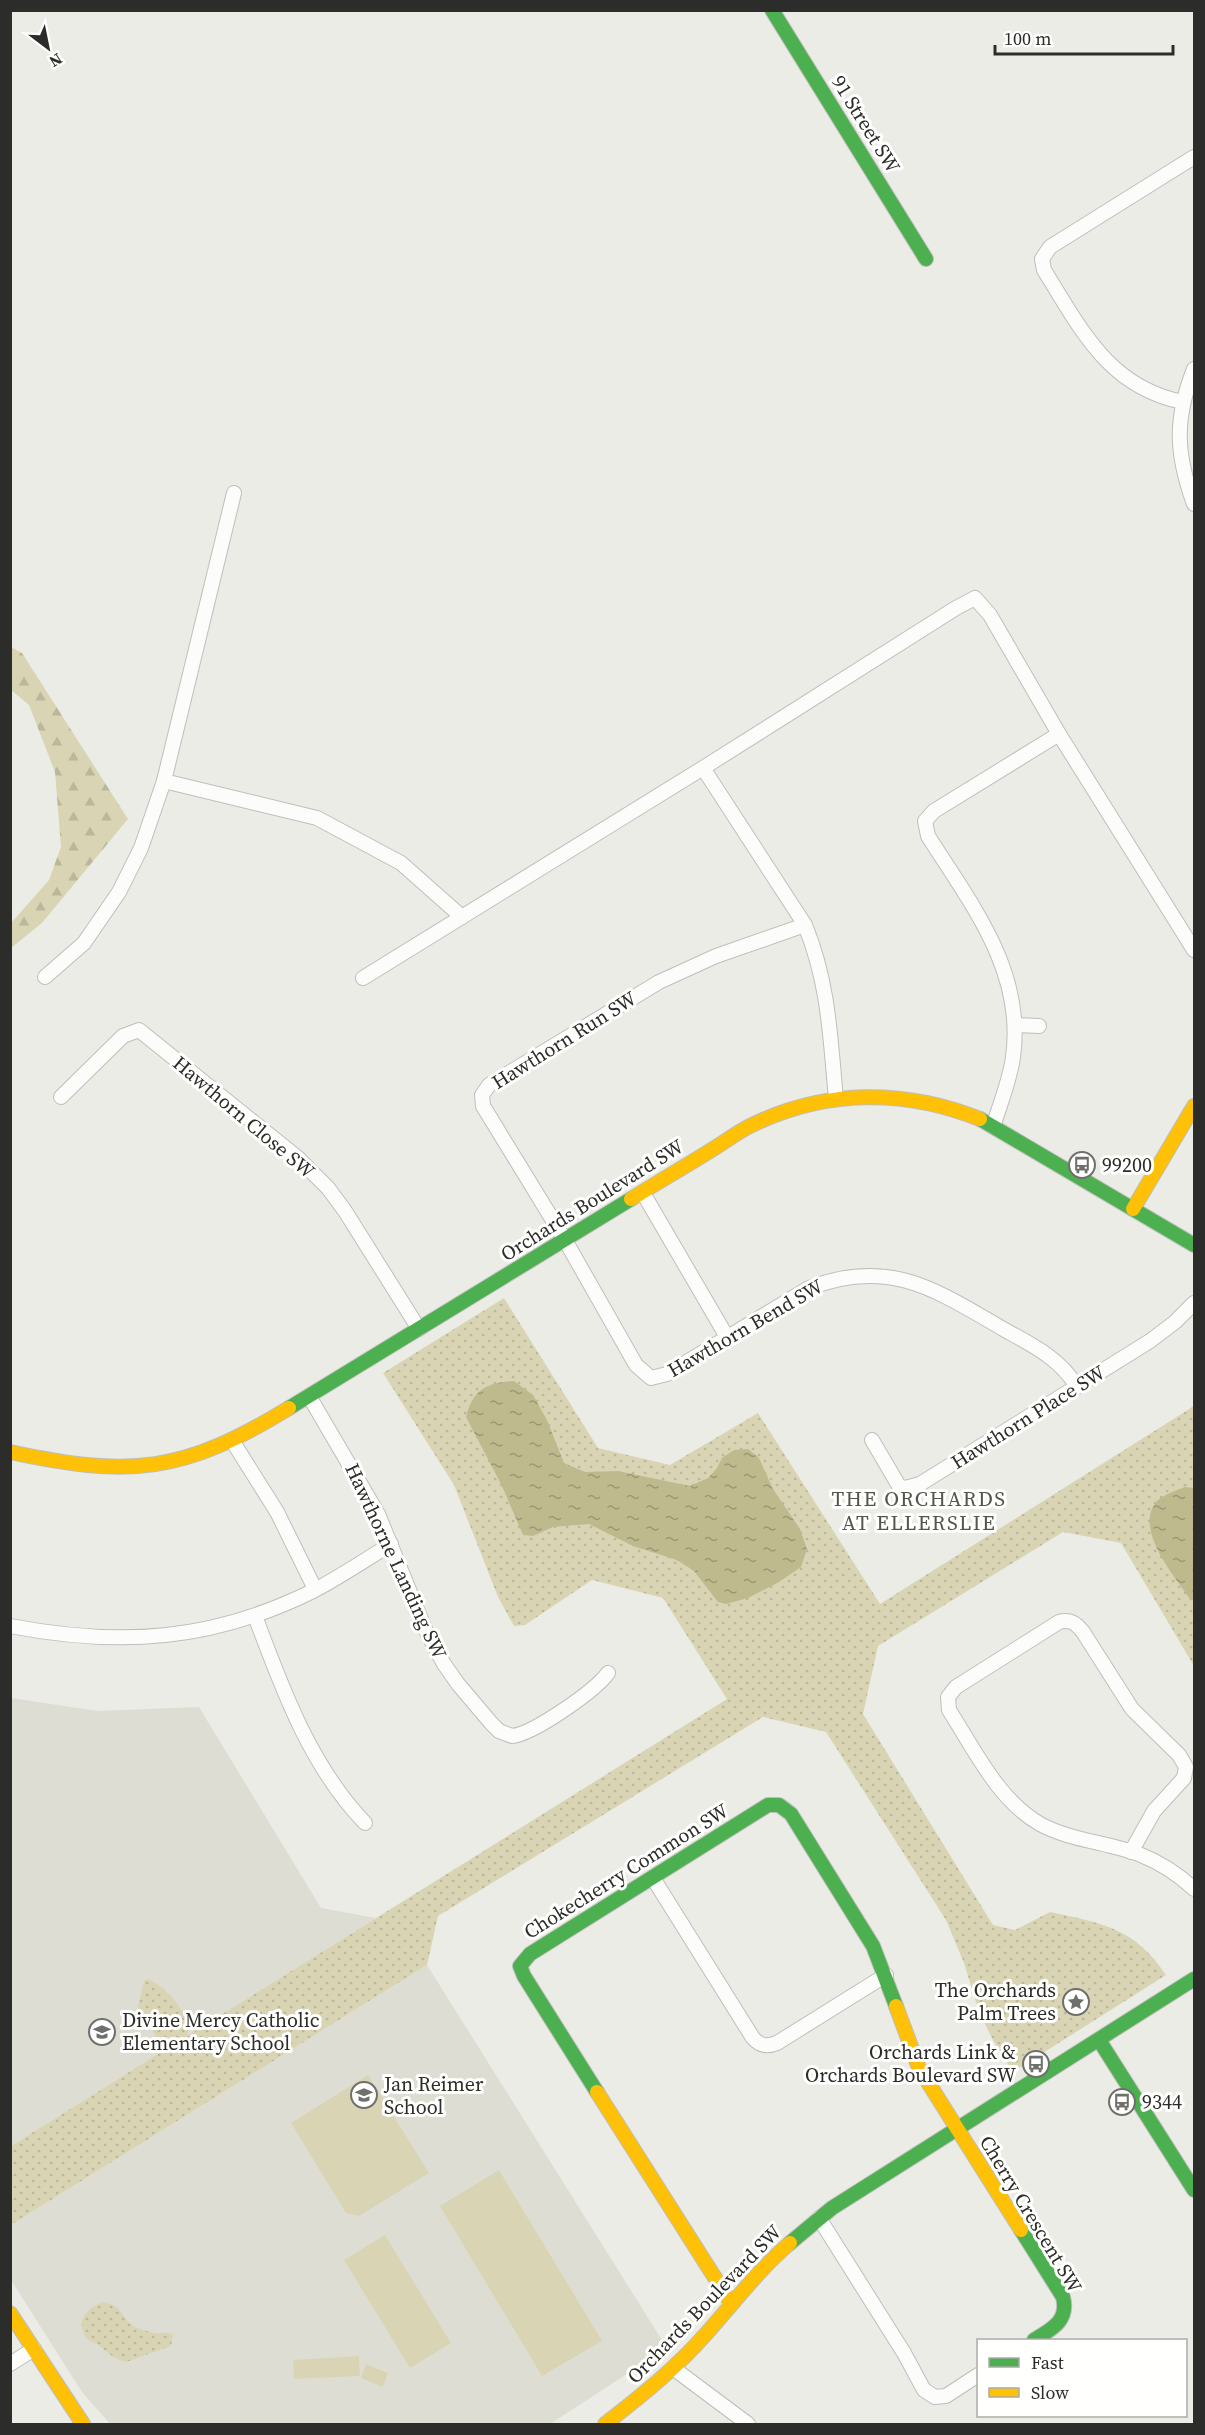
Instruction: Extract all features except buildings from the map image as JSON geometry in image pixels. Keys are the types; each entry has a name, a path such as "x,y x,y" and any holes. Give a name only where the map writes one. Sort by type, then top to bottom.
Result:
{"street":[{"name":"91 Street SW","path":"772,10 926,259"},
{"path":"1183,402 1172,400 1138,386 1107,363 1095,350 1044,270 1042,259 1050,247 1194,157"},
{"path":"1194,369 1191,387 1183,402 1187,422 1178,445 1184,476 1194,504"},
{"path":"45,977 84,943 119,892 141,848 164,781 234,493"},
{"path":"363,978 975,598 990,615 1059,734 1194,950"},
{"path":"993,1127 1010,1071 1015,1025 1008,984 996,946 928,836 925,821 934,811 1059,734"},
{"path":"703,768 804,925 819,963 826,993 836,1098"},
{"path":"164,781 317,818 401,863 462,917"},
{"name":"Hawthorn Run SW","path":"565,1240 483,1106 484,1091 499,1079 659,981 716,956 804,925"},
{"path":"1015,1025 1039,1026"},
{"name":"Hawthorn Close SW","path":"61,1097 123,1036 139,1029 298,1158 328,1188 345,1211 418,1329"},
{"name":"Orchards Boulevard SW","path":"10,1452 54,1462 96,1467 147,1467 193,1458 233,1442 752,1125 797,1107 836,1098 882,1096 910,1098 971,1116 1194,1245"},
{"path":"1133,1209 1194,1106"},
{"path":"643,1193 727,1337"},
{"name":"Hawthorn Bend SW","path":"565,1240 636,1365 651,1378 667,1374 789,1299 828,1281 845,1277 886,1277 912,1281 942,1293 1042,1351 1065,1370 1077,1387"},
{"name":"Hawthorn Place SW","path":"872,1440 895,1483 904,1488 912,1488 1150,1341 1175,1322 1194,1303"},
{"name":"Hawthorne Landing SW","path":"309,1396 362,1483 391,1544 425,1629 444,1664 471,1700 505,1735 519,1736 591,1692 608,1673"},
{"path":"233,1442 277,1512 315,1589"},
{"path":"10,1626 76,1636 129,1638 184,1633 255,1616 315,1589 391,1544"},
{"path":"255,1616 276,1674 313,1750 348,1804 365,1823"},
{"path":"1131,1852 1154,1811 1181,1782 1186,1767 1179,1755 1132,1709 1078,1625 1066,1620 1059,1622 956,1687 948,1697 950,1710 991,1776 1030,1824 1131,1852 1175,1873 1194,1889"},
{"name":"Chokecherry Common SW","path":"731,2303 524,1976 520,1966 530,1954 764,1807 783,1806 791,1814 873,1946 886,1975 913,2056 956,2129"},
{"path":"653,1878 753,2038 760,2044 766,2046 777,2043 886,1975"},
{"name":"Orchards Boulevard SW","path":"605,2424 639,2399 674,2368 769,2261 819,2218 1194,1979"},
{"path":"1099,2040 1194,2190"},
{"name":"Cherry Crescent SW","path":"956,2129 1065,2302 1066,2314 1061,2322 1036,2339"},
{"path":"819,2218 904,2353 924,2390 935,2397 946,2396 977,2376"},
{"path":"10,2313 83,2424"},
{"path":"10,2364 34,2349"},
{"path":"674,2368 748,2424"}],"shaded area":[{"name":"Divine Mercy Catholic Elementary School","path":"11,1698 98,1711 199,1707 321,1908 376,1918 11,2146"},
{"name":"Jan Reimer School","path":"427,1965 667,2348 550,2424 110,2424 82,2392 11,2280 11,2225"}],"green space":[{"path":"11,647 22,653 128,819 42,923 11,948 11,923 49,880 61,847 55,772 29,705 11,690"},
{"path":"504,1298 598,1448 670,1465 758,1413 880,1604 1194,1406 1194,1666 1121,1543 1063,1532 878,1646 863,1714 993,1925 1015,1930 1050,1912 1101,1924 1129,1937 1142,1947 1166,1975 1013,2072 979,2012 964,1963 946,1920 826,1732 763,1717 438,1916 427,1965 11,2225 11,2146 185,2037 156,2037 138,2007 144,1981 147,1979 154,1982 169,1994 186,2020 187,2036 727,1699 663,1598 592,1580 525,1625 514,1626 498,1597 454,1485 383,1373"},
{"path":"368,2075 429,2173 359,2216 346,2213 291,2123"},
{"path":"499,2170 602,2341 542,2376 440,2206"},
{"path":"385,2235 451,2343 410,2368 344,2260"},
{"path":"103,2302 115,2306 136,2327 154,2333 173,2334 171,2346 126,2362 114,2357 89,2340 83,2331 84,2315 92,2307"},
{"path":"359,2356 360,2376 294,2379 293,2360"},
{"path":"366,2364 388,2373 383,2387 361,2378"}],"water":[{"path":"514,1381 533,1395 547,1420 564,1463 585,1472 618,1471 690,1486 708,1478 722,1458 734,1450 748,1449 759,1458 773,1489 800,1529 807,1549 801,1567 779,1582 748,1598 726,1604 718,1602 694,1571 677,1560 633,1546 589,1524 553,1527 533,1536 523,1535 502,1486 466,1417 473,1400 482,1389"},
{"path":"1185,1487 1194,1488 1194,1600 1190,1599 1159,1553 1150,1526 1151,1513 1156,1502"}],"traffic: fast":[{"path":"772,10 926,259"},
{"path":"980,1119 1194,1245"},
{"path":"289,1408 631,1199"},
{"path":"597,2092 524,1976 520,1966 530,1954 768,1805 779,1805 791,1814 873,1946 896,2006"},
{"path":"790,2243 832,2208 1194,1979"},
{"path":"1099,2040 1194,2190"},
{"path":"1021,2230 1063,2297 1064,2312 1061,2318 1047,2332 1036,2339"}],"traffic: slow":[{"path":"631,1199 747,1127 780,1113 808,1105 837,1099 894,1098 952,1109 980,1119"},
{"path":"1133,1209 1194,1106"},
{"path":"10,1452 90,1465 124,1467 155,1464 218,1446 252,1430 289,1408"},
{"path":"896,2006 919,2068 1021,2230"},
{"path":"597,2092 731,2303"},
{"path":"605,2424 670,2371 756,2276 790,2243"},
{"path":"10,2313 83,2424"}],"place":[{"name":"99200","path":"1082,1165"},
{"name":"The Orchards Palm Trees","path":"1076,2002"},
{"name":"Divine Mercy Catholic Elementary School","path":"102,2032"},
{"name":"Orchards Link & Orchards Boulevard SW","path":"1036,2064"},
{"name":"Jan Reimer School","path":"364,2095"},
{"name":"9344","path":"1122,2102"}],"district":[{"name":"THE ORCHARDS AT ELLERSLIE","path":"919,1511"}]}
